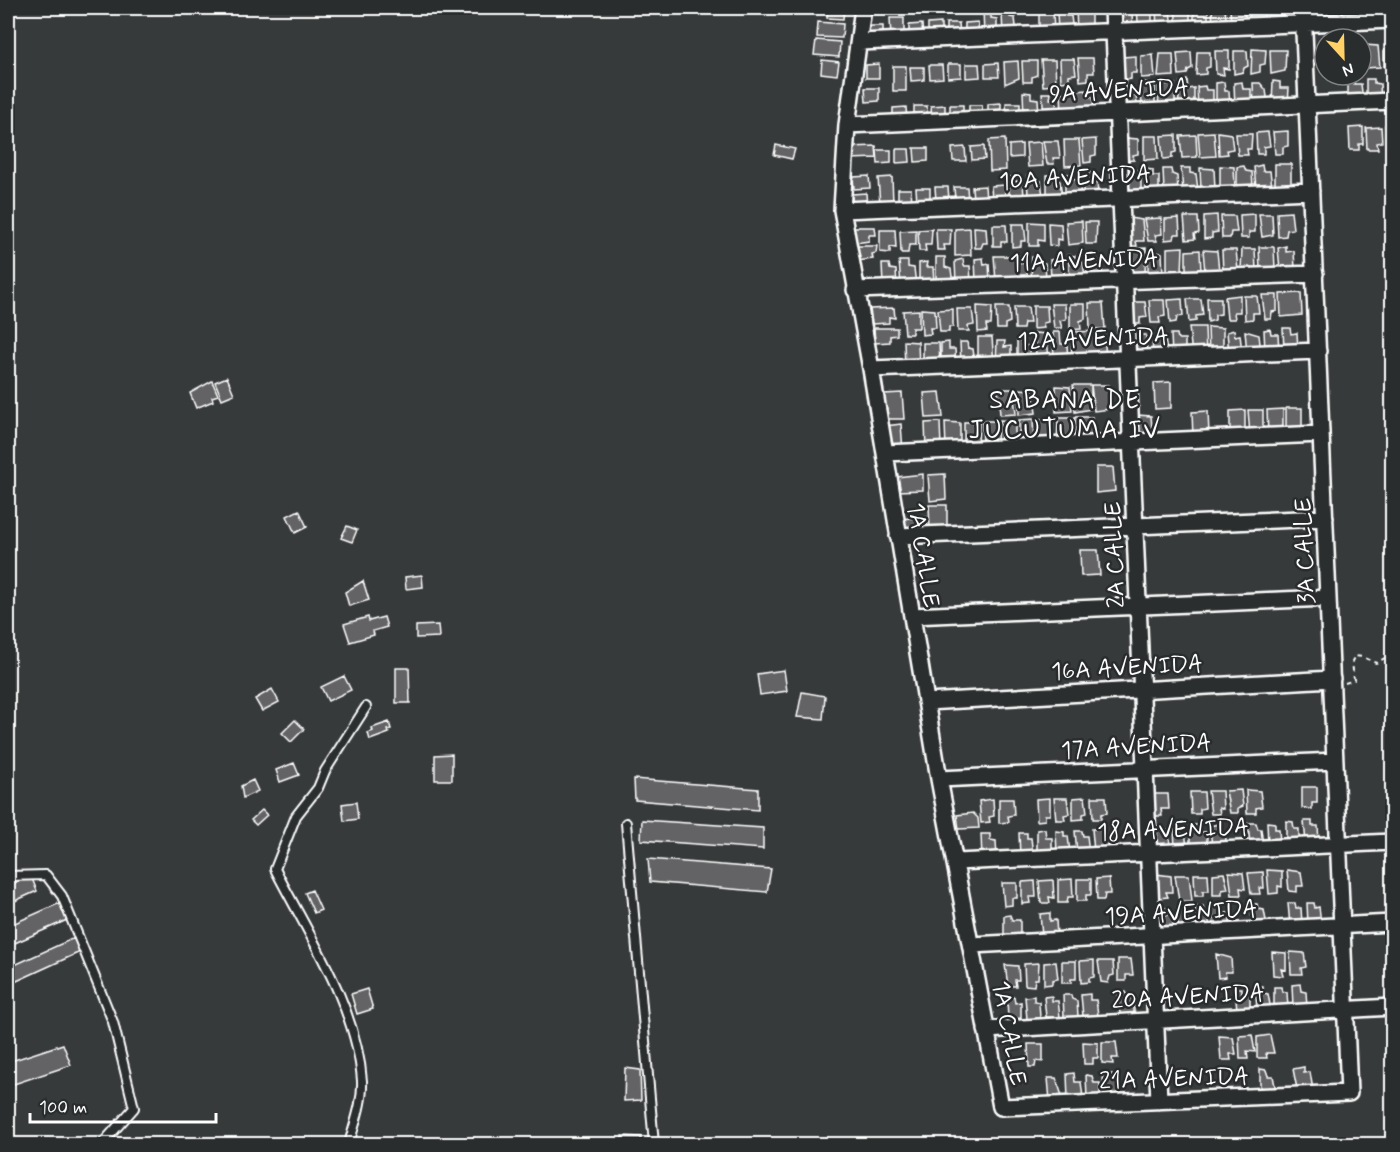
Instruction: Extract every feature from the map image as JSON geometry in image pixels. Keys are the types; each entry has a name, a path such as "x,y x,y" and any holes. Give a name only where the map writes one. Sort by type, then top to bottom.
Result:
{"street":[{"name":"1A CALLE","path":"863,8 847,125 842,210 871,369 939,779 1001,1107"},
{"name":"2A CALLE","path":"1113,8 1159,1101"},
{"name":"3A CALLE","path":"1303,8 1349,1093"},
{"path":"859,42 1392,20"},
{"name":"9A AVENIDA","path":"847,125 1392,101"},
{"name":"10A AVENIDA","path":"842,210 1311,191"},
{"name":"11A AVENIDA","path":"855,290 1315,274"},
{"name":"12A AVENIDA","path":"871,369 1318,351"},
{"path":"885,453 1321,434"},
{"path":"898,536 1325,518"},
{"path":"912,616 1328,598"},
{"name":"16A AVENIDA","path":"926,702 1332,679"},
{"name":"17A AVENIDA","path":"939,779 1335,761"},
{"name":"18A AVENIDA","path":"956,861 1392,842"},
{"name":"19A AVENIDA","path":"971,945 1392,923"},
{"name":"20A AVENIDA","path":"986,1030 1392,1007"},
{"name":"21A AVENIDA","path":"1001,1107 1349,1093"}],"lane":[{"path":"349,1144 362,1083 356,1041 319,951 275,869 296,816 318,788 325,771 366,707"},
{"path":"626,823 654,1144"},
{"path":"8,876 46,876 63,897 113,1022 134,1108 102,1144"}],"path":[{"path":"1332,679 1346,684 1354,680 1352,661 1355,656 1376,663 1392,654"}],"building":[{"path":"828,8 844,8 843,19 827,18"},
{"path":"983,8 991,8 991,18 997,19 997,35 984,36"},
{"path":"1076,8 1084,8 1084,11 1091,12 1091,31 1077,33"},
{"path":"1119,8 1127,8 1127,13 1132,14 1133,29 1120,31"},
{"path":"1137,8 1152,8 1152,27 1139,35"},
{"path":"1156,8 1170,11 1172,27 1157,29"},
{"path":"1175,8 1190,10 1190,27 1177,28"},
{"path":"1194,8 1208,9 1208,27 1194,27"},
{"path":"1212,8 1225,9 1227,26 1213,26"},
{"path":"1230,8 1244,9 1246,25 1231,26"},
{"path":"1249,8 1264,8 1264,23 1250,25"},
{"path":"1268,8 1283,8 1283,22 1268,23"},
{"path":"1343,8 1357,8 1357,19 1344,20"},
{"path":"1039,9 1053,10 1054,33 1039,35"},
{"path":"1009,11 1010,17 1015,18 1017,35 1003,36 1002,13"},
{"path":"1057,11 1066,11 1066,16 1071,16 1073,32 1058,33"},
{"path":"890,18 904,18 904,39 891,39"},
{"path":"818,22 843,24 842,38 817,37"},
{"path":"978,22 979,35 965,36 965,23"},
{"path":"941,23 941,36 928,37 928,24"},
{"path":"946,23 959,23 960,36 946,36"},
{"path":"922,24 923,37 909,38 909,25"},
{"path":"869,26 883,26 883,39 870,39"},
{"path":"816,40 840,42 839,57 814,55"},
{"path":"1384,45 1392,45 1392,66 1384,67"},
{"path":"1373,46 1378,46 1380,67 1373,67"},
{"path":"1252,49 1266,50 1265,64 1260,65 1260,72 1251,74"},
{"path":"1270,50 1286,50 1285,71 1271,74"},
{"path":"1215,51 1229,51 1229,69 1223,68 1224,75 1216,74"},
{"path":"1234,51 1247,51 1248,66 1243,72 1234,74"},
{"path":"1191,52 1192,68 1187,74 1179,75 1177,53"},
{"path":"1197,52 1210,52 1210,67 1206,68 1206,74 1196,75"},
{"path":"1160,54 1173,54 1174,76 1158,77"},
{"path":"1153,55 1155,77 1141,78 1141,56"},
{"path":"1136,56 1136,73 1131,73 1131,79 1122,80 1122,57"},
{"path":"1078,58 1093,58 1094,73 1088,73 1088,80 1080,81"},
{"path":"1060,59 1074,59 1076,74 1069,75 1069,81 1061,82"},
{"path":"822,60 839,62 837,75 821,73"},
{"path":"1041,60 1055,60 1056,85 1043,86"},
{"path":"1018,61 1019,78 1005,84 1004,62"},
{"path":"1022,61 1037,61 1037,75 1032,77 1032,82 1023,82"},
{"path":"998,63 999,77 985,77 985,64"},
{"path":"879,64 879,78 866,78 866,65"},
{"path":"948,64 961,64 961,77 948,78"},
{"path":"966,64 979,64 980,77 966,78"},
{"path":"929,65 942,65 943,78 930,79"},
{"path":"893,66 906,66 906,91 893,91"},
{"path":"910,67 924,67 924,80 911,81"},
{"path":"1385,76 1392,76 1392,100 1385,100"},
{"path":"1374,79 1374,83 1380,84 1381,101 1366,101 1366,87 1373,87"},
{"path":"1187,80 1188,89 1194,88 1194,109 1178,110 1180,82"},
{"path":"1273,81 1280,82 1280,88 1289,88 1288,104 1272,105"},
{"path":"1141,82 1155,83 1155,110 1142,112"},
{"path":"1224,82 1225,91 1229,91 1230,106 1216,108 1216,83"},
{"path":"1242,82 1243,89 1251,89 1251,107 1235,108 1234,83"},
{"path":"1253,83 1260,83 1266,90 1268,104 1254,106"},
{"path":"1158,84 1175,84 1175,108 1159,111"},
{"path":"1205,86 1206,90 1213,90 1213,108 1198,109 1197,87"},
{"path":"1348,87 1361,87 1363,101 1348,101"},
{"path":"865,88 879,88 879,101 866,102"},
{"path":"1086,90 1088,97 1093,97 1095,114 1062,115 1061,93"},
{"path":"1131,90 1131,96 1136,96 1138,111 1124,112 1122,91"},
{"path":"1023,92 1031,93 1031,98 1038,99 1039,116 1024,117"},
{"path":"1042,93 1051,93 1050,99 1056,100 1057,115 1044,115"},
{"path":"1001,103 1001,117 988,117 988,104"},
{"path":"1006,103 1020,103 1020,116 1007,116"},
{"path":"945,105 945,119 932,119 931,106"},
{"path":"950,105 963,105 963,118 950,118"},
{"path":"969,105 982,105 983,118 969,118"},
{"path":"914,106 927,106 928,119 914,120"},
{"path":"906,107 907,121 893,121 893,108"},
{"path":"1385,125 1392,125 1392,149 1386,149"},
{"path":"1363,127 1363,144 1359,144 1359,150 1350,150 1349,128"},
{"path":"1381,127 1382,142 1377,143 1378,149 1367,149 1366,128"},
{"path":"1288,131 1288,146 1283,147 1283,154 1275,154 1273,132"},
{"path":"1214,132 1216,156 1200,157 1198,133"},
{"path":"1218,132 1231,134 1233,149 1227,150 1228,154 1219,155"},
{"path":"1268,132 1270,146 1264,147 1264,154 1257,154 1256,133"},
{"path":"1236,134 1252,134 1251,149 1247,149 1248,155 1238,155"},
{"path":"1176,135 1176,152 1172,153 1172,158 1163,159 1161,136"},
{"path":"1196,135 1197,157 1182,158 1180,136"},
{"path":"1144,136 1157,136 1158,159 1144,160"},
{"path":"1125,138 1138,139 1138,154 1133,155 1134,160 1124,161"},
{"path":"1005,139 1006,170 990,171 989,140"},
{"path":"1096,139 1096,155 1091,156 1091,162 1084,163 1082,140"},
{"path":"1064,140 1079,140 1081,165 1065,166"},
{"path":"1043,141 1058,141 1060,158 1053,158 1054,164 1047,164"},
{"path":"1041,142 1043,166 1028,167 1026,143"},
{"path":"1022,144 1022,157 1009,158 1009,145"},
{"path":"776,145 795,149 792,159 774,155"},
{"path":"876,146 877,158 850,159 850,147"},
{"path":"984,146 985,159 972,160 971,147"},
{"path":"965,147 966,161 953,161 952,148"},
{"path":"914,148 928,148 928,161 915,162"},
{"path":"896,149 909,149 910,162 896,163"},
{"path":"877,150 891,150 891,163 878,164"},
{"path":"1275,164 1291,164 1291,186 1275,186"},
{"path":"1262,165 1263,171 1270,171 1272,186 1256,187 1254,167"},
{"path":"1220,166 1234,167 1235,188 1220,190"},
{"path":"1244,166 1246,171 1252,172 1253,186 1237,187 1237,167"},
{"path":"1181,168 1190,168 1190,173 1196,174 1198,190 1183,191"},
{"path":"1200,168 1214,169 1215,189 1201,190"},
{"path":"1145,169 1153,170 1153,176 1159,176 1159,192 1145,192"},
{"path":"1163,169 1171,169 1172,174 1177,176 1178,190 1164,192"},
{"path":"1127,170 1141,170 1141,198 1127,199"},
{"path":"1092,172 1090,180 1097,180 1098,195 1083,196 1084,173"},
{"path":"1065,174 1072,174 1071,179 1079,180 1081,196 1065,196"},
{"path":"1027,175 1034,175 1035,180 1041,181 1043,196 1028,197"},
{"path":"1047,175 1053,175 1054,179 1060,181 1062,196 1047,197"},
{"path":"869,176 870,188 854,189 853,177"},
{"path":"892,177 893,203 880,204 878,178"},
{"path":"1009,177 1015,177 1015,181 1023,182 1024,198 1009,198"},
{"path":"1005,185 1005,199 992,199 991,186"},
{"path":"985,186 986,200 973,200 972,187"},
{"path":"935,187 948,187 949,200 936,201"},
{"path":"954,187 967,187 968,200 955,200"},
{"path":"916,188 930,188 930,201 917,202"},
{"path":"898,189 911,189 912,202 898,203"},
{"path":"866,193 867,208 852,208 852,194"},
{"path":"1291,212 1293,229 1287,230 1286,236 1278,237 1277,213"},
{"path":"1255,214 1255,232 1249,232 1249,238 1241,238 1240,215"},
{"path":"1259,214 1272,214 1273,235 1262,237"},
{"path":"1217,215 1218,232 1212,233 1212,238 1204,239 1204,216"},
{"path":"1221,216 1235,216 1237,232 1231,232 1230,238 1222,238"},
{"path":"1184,217 1198,217 1199,233 1194,234 1195,239 1186,240"},
{"path":"1129,218 1142,220 1144,241 1136,241 1137,246 1130,246"},
{"path":"1161,218 1162,234 1155,235 1157,241 1148,241 1144,219"},
{"path":"1179,218 1180,234 1175,234 1174,239 1165,240 1165,219"},
{"path":"1082,221 1083,243 1068,245 1066,222"},
{"path":"1029,222 1044,223 1044,241 1038,240 1038,246 1029,246"},
{"path":"1085,222 1097,222 1096,244 1086,244"},
{"path":"1048,223 1061,224 1062,240 1057,239 1057,246 1049,245"},
{"path":"1012,224 1024,224 1026,241 1021,241 1021,246 1012,247"},
{"path":"993,225 1006,225 1007,242 1001,242 1001,246 993,246"},
{"path":"852,227 875,227 876,235 869,235 869,241 855,243"},
{"path":"974,227 986,228 987,243 983,243 981,248 975,248"},
{"path":"970,228 971,255 955,256 955,229"},
{"path":"932,229 931,245 925,245 926,251 919,251 918,230"},
{"path":"936,229 951,229 950,245 944,245 945,250 937,250"},
{"path":"880,230 895,230 896,248 890,247 890,253 880,252"},
{"path":"916,230 916,245 909,245 908,253 901,253 900,231"},
{"path":"855,246 877,246 876,253 872,254 873,259 856,261"},
{"path":"1286,246 1286,252 1294,251 1295,269 1280,270 1278,248"},
{"path":"1183,247 1182,273 1167,274 1167,248"},
{"path":"1259,247 1274,247 1275,269 1260,270"},
{"path":"1146,248 1145,273 1130,274 1128,249"},
{"path":"1242,249 1255,249 1256,270 1241,270"},
{"path":"1200,250 1201,272 1186,273 1186,251"},
{"path":"1203,250 1217,251 1219,271 1205,272"},
{"path":"1222,250 1236,250 1238,270 1223,272"},
{"path":"1148,252 1162,253 1163,274 1148,274"},
{"path":"1087,254 1095,254 1095,260 1102,261 1102,276 1087,277"},
{"path":"1068,255 1075,256 1077,261 1083,262 1085,277 1070,278"},
{"path":"994,256 1020,256 1021,263 1026,264 1028,279 996,281"},
{"path":"936,257 945,257 945,267 951,269 953,284 936,286"},
{"path":"1032,257 1045,263 1046,278 1031,279"},
{"path":"983,258 984,265 989,264 990,281 976,282 975,259"},
{"path":"963,259 964,266 970,266 971,282 956,283 955,261"},
{"path":"1056,259 1056,262 1063,262 1065,278 1051,279 1050,260"},
{"path":"899,261 908,261 908,267 914,268 916,285 901,285"},
{"path":"927,262 926,267 933,267 934,283 919,284 919,263"},
{"path":"882,264 889,264 890,269 896,270 897,286 883,286"},
{"path":"1301,293 1302,315 1281,317 1280,294"},
{"path":"1240,295 1240,312 1234,312 1235,319 1227,319 1225,297"},
{"path":"1262,295 1277,295 1277,311 1272,312 1271,319 1265,319"},
{"path":"1244,296 1257,296 1259,313 1253,313 1253,319 1245,320"},
{"path":"1207,298 1221,298 1221,314 1215,315 1215,320 1208,322"},
{"path":"1182,299 1183,316 1177,317 1176,322 1170,323 1168,300"},
{"path":"1187,299 1201,299 1203,315 1196,316 1196,321 1189,322"},
{"path":"1149,300 1164,300 1165,316 1159,317 1160,323 1151,323"},
{"path":"1130,302 1145,302 1147,317 1140,318 1140,324 1133,324"},
{"path":"1089,303 1103,303 1105,329 1090,329"},
{"path":"1051,304 1065,304 1066,319 1060,321 1062,328 1054,328"},
{"path":"1070,304 1085,304 1085,319 1080,321 1081,329 1070,330"},
{"path":"977,306 992,307 991,325 986,325 987,331 978,332"},
{"path":"1033,306 1047,306 1048,322 1043,323 1044,328 1033,329"},
{"path":"996,307 1009,307 1010,322 1005,324 1005,329 997,329"},
{"path":"1014,307 1028,307 1030,323 1024,323 1023,329 1015,329"},
{"path":"894,308 895,318 889,317 889,323 872,324 870,309"},
{"path":"921,309 935,310 936,328 930,328 931,334 922,335"},
{"path":"953,309 953,327 949,327 949,332 940,332 938,310"},
{"path":"957,309 972,309 974,325 968,326 969,331 958,331"},
{"path":"919,310 919,328 912,328 912,334 905,334 903,311"},
{"path":"1189,327 1205,327 1206,355 1192,355"},
{"path":"1208,327 1223,328 1223,353 1209,354"},
{"path":"874,328 897,328 897,335 890,336 890,342 875,343"},
{"path":"1283,328 1290,328 1291,334 1297,333 1298,349 1284,351"},
{"path":"1270,329 1271,334 1278,334 1279,351 1265,352 1264,330"},
{"path":"1234,330 1235,336 1240,335 1242,352 1229,353 1227,332"},
{"path":"1104,331 1106,359 1072,361 1071,332"},
{"path":"1245,331 1259,335 1261,352 1247,353"},
{"path":"1053,332 1060,332 1061,344 1067,344 1068,361 1054,362"},
{"path":"1035,333 1047,334 1049,362 1036,363"},
{"path":"1171,334 1177,334 1178,339 1185,339 1185,355 1172,356"},
{"path":"1133,335 1146,335 1147,357 1136,358"},
{"path":"1152,335 1159,335 1159,340 1165,340 1168,356 1153,357"},
{"path":"978,337 992,337 994,364 978,364"},
{"path":"904,341 918,342 919,367 905,368"},
{"path":"997,341 1005,341 1004,347 1011,346 1011,363 996,363"},
{"path":"1017,341 1023,341 1022,345 1029,346 1030,361 1017,362"},
{"path":"949,342 949,349 955,349 956,365 941,366 941,343"},
{"path":"960,342 967,342 968,348 973,349 975,364 961,364"},
{"path":"923,343 939,343 940,366 923,366"},
{"path":"227,377 234,394 222,399 215,382"},
{"path":"212,381 218,395 212,397 213,401 196,408 190,393"},
{"path":"1171,382 1171,408 1155,409 1154,383"},
{"path":"1073,385 1091,385 1091,409 1075,412"},
{"path":"1091,385 1108,385 1110,409 1094,411"},
{"path":"1056,386 1070,387 1072,411 1056,412"},
{"path":"998,389 1013,389 1016,414 1000,415"},
{"path":"1018,389 1033,390 1036,413 1019,415"},
{"path":"940,392 943,417 926,418 924,393"},
{"path":"902,393 904,419 885,419 884,394"},
{"path":"1286,408 1302,408 1302,432 1286,434"},
{"path":"1283,409 1283,433 1268,435 1267,410"},
{"path":"1245,410 1245,435 1230,436 1230,411"},
{"path":"1248,410 1263,410 1263,433 1250,435"},
{"path":"1208,411 1209,435 1193,438 1192,412"},
{"path":"1137,415 1151,416 1153,440 1138,441"},
{"path":"1075,417 1092,417 1093,441 1075,442"},
{"path":"1058,418 1072,418 1073,442 1057,444"},
{"path":"1033,419 1034,444 1019,445 1019,420"},
{"path":"1039,419 1053,420 1052,443 1038,444"},
{"path":"1000,420 1015,421 1015,445 1001,446"},
{"path":"982,421 998,421 997,445 983,446"},
{"path":"940,422 941,447 926,449 925,423"},
{"path":"945,422 960,423 960,447 946,449"},
{"path":"964,422 979,422 978,446 964,447"},
{"path":"901,424 903,451 885,451 885,426"},
{"path":"1096,467 1113,467 1115,491 1096,493"},
{"path":"923,474 923,490 898,491 897,477"},
{"path":"945,474 946,499 930,501 928,475"},
{"path":"929,505 947,505 947,530 930,532"},
{"path":"299,510 307,527 295,533 287,516"},
{"path":"927,517 928,534 901,535 898,519"},
{"path":"347,526 357,530 352,542 341,538"},
{"path":"1080,550 1098,550 1100,575 1081,576"},
{"path":"422,575 423,587 406,589 405,577"},
{"path":"363,581 369,600 349,606 345,592"},
{"path":"368,617 369,621 384,617 387,627 373,631 374,635 350,642 344,624"},
{"path":"438,625 439,637 416,638 416,626"},
{"path":"396,668 409,668 410,703 396,703"},
{"path":"784,670 787,691 760,695 757,674"},
{"path":"344,676 351,690 328,701 321,687"},
{"path":"272,689 279,702 262,711 255,699"},
{"path":"802,692 825,696 823,719 797,717"},
{"path":"295,720 304,729 291,742 282,733"},
{"path":"389,722 391,729 388,730 389,733 370,740 368,733 373,731 372,728"},
{"path":"452,754 452,780 435,780 435,755"},
{"path":"294,763 299,775 280,782 276,770"},
{"path":"634,779 758,789 758,810 635,800"},
{"path":"253,780 258,791 243,798 241,786"},
{"path":"1302,787 1317,787 1317,803 1312,803 1312,809 1302,808"},
{"path":"1241,790 1243,806 1238,808 1238,813 1230,813 1226,791"},
{"path":"1246,790 1260,791 1262,807 1256,808 1256,813 1247,813"},
{"path":"1208,791 1222,791 1223,809 1219,808 1220,814 1211,814"},
{"path":"1190,792 1204,792 1205,808 1200,809 1200,814 1191,814"},
{"path":"1153,794 1168,794 1169,809 1161,809 1162,816 1155,816"},
{"path":"1085,797 1087,813 1083,814 1083,819 1073,820 1073,798"},
{"path":"1092,797 1106,797 1107,813 1101,814 1101,819 1093,819"},
{"path":"1050,798 1050,815 1045,815 1045,820 1037,821 1036,799"},
{"path":"1054,798 1067,798 1069,814 1064,815 1065,820 1056,820"},
{"path":"993,799 994,816 989,817 990,822 981,823 979,801"},
{"path":"999,799 1013,799 1014,815 1008,816 1009,822 999,823"},
{"path":"356,802 358,819 344,821 342,804"},
{"path":"262,810 267,815 256,825 251,820"},
{"path":"973,813 978,818 979,828 959,829 957,815"},
{"path":"642,820 763,828 763,849 641,840"},
{"path":"1286,821 1293,822 1294,829 1299,829 1299,844 1286,844"},
{"path":"1304,821 1312,821 1312,826 1318,826 1319,843 1306,843"},
{"path":"1267,822 1275,823 1275,829 1279,829 1280,844 1268,845"},
{"path":"1248,823 1256,823 1258,829 1261,829 1263,845 1250,845"},
{"path":"1218,824 1219,833 1225,833 1227,847 1212,848 1210,826"},
{"path":"1190,825 1200,825 1199,832 1207,832 1207,848 1190,849"},
{"path":"1153,826 1162,827 1163,832 1169,830 1170,849 1154,849"},
{"path":"1181,826 1182,831 1185,831 1187,847 1175,849 1174,827"},
{"path":"1045,829 1046,838 1052,838 1052,853 1037,854 1037,830"},
{"path":"1092,829 1101,829 1102,835 1109,836 1109,850 1094,852"},
{"path":"1056,831 1064,832 1064,836 1068,836 1070,853 1057,854"},
{"path":"1075,831 1082,831 1083,836 1087,836 1089,852 1077,853"},
{"path":"1019,833 1027,833 1027,838 1031,838 1033,855 1020,856"},
{"path":"981,834 990,834 990,840 996,841 997,858 982,859"},
{"path":"648,859 771,869 767,892 650,882"},
{"path":"1267,870 1282,871 1282,887 1278,886 1278,893 1269,894"},
{"path":"1287,870 1301,872 1303,886 1297,886 1297,892 1289,891"},
{"path":"1229,872 1243,873 1245,889 1240,888 1241,895 1232,895"},
{"path":"1263,872 1264,888 1259,888 1260,894 1251,894 1248,873"},
{"path":"1224,873 1228,889 1222,890 1222,895 1213,895 1213,874"},
{"path":"1156,874 1171,876 1172,892 1166,892 1168,897 1158,898"},
{"path":"1194,874 1208,874 1209,891 1203,891 1203,896 1195,896"},
{"path":"1175,875 1189,875 1192,901 1179,901"},
{"path":"31,876 37,891 8,904 8,886"},
{"path":"1109,878 1110,894 1105,894 1104,900 1097,900 1096,879"},
{"path":"1072,879 1073,897 1068,897 1067,903 1058,903 1058,880"},
{"path":"1077,879 1091,879 1091,895 1086,895 1086,901 1077,901"},
{"path":"1053,880 1054,898 1049,897 1050,903 1041,903 1039,881"},
{"path":"1035,881 1036,897 1029,897 1030,903 1022,904 1022,882"},
{"path":"1002,883 1017,883 1017,898 1012,898 1012,905 1004,906"},
{"path":"312,890 321,910 314,913 305,893"},
{"path":"60,903 67,920 8,946 8,926"},
{"path":"1288,903 1295,903 1296,908 1301,908 1302,924 1290,926"},
{"path":"1307,903 1314,903 1315,908 1319,907 1321,923 1308,924"},
{"path":"1250,904 1257,904 1258,909 1264,910 1267,926 1253,927"},
{"path":"1195,906 1203,906 1204,913 1208,912 1210,929 1197,929"},
{"path":"1221,906 1222,913 1229,913 1231,928 1215,930 1211,907"},
{"path":"1158,908 1166,908 1166,915 1172,914 1174,931 1160,931"},
{"path":"1177,908 1184,909 1184,914 1189,913 1191,929 1178,930"},
{"path":"1050,913 1050,921 1056,920 1057,936 1042,936 1040,914"},
{"path":"1010,915 1012,920 1020,920 1020,937 1004,939 1004,916"},
{"path":"74,938 80,952 8,985 8,968"},
{"path":"1272,952 1286,953 1286,970 1281,969 1283,976 1273,975"},
{"path":"1290,952 1304,953 1306,967 1301,968 1302,974 1291,974"},
{"path":"1216,954 1231,958 1232,972 1225,972 1226,977 1218,978"},
{"path":"1118,959 1131,959 1133,975 1126,975 1126,981 1118,981"},
{"path":"1094,960 1094,977 1089,978 1089,982 1081,983 1080,961"},
{"path":"1062,961 1076,961 1076,979 1071,979 1071,983 1062,983"},
{"path":"1098,961 1113,961 1114,975 1110,976 1108,983 1101,982"},
{"path":"1056,962 1058,979 1052,980 1052,984 1044,985 1044,963"},
{"path":"1039,963 1038,979 1035,979 1034,986 1025,985 1024,964"},
{"path":"1005,965 1018,966 1019,980 1015,980 1016,986 1008,986"},
{"path":"1300,984 1301,991 1306,992 1307,1007 1293,1007 1292,985"},
{"path":"1255,986 1263,986 1263,993 1268,994 1271,1010 1257,1009"},
{"path":"1274,987 1281,987 1282,991 1287,992 1288,1008 1274,1009"},
{"path":"1235,988 1242,988 1242,994 1250,995 1250,1010 1237,1010"},
{"path":"367,989 373,1009 357,1014 351,994"},
{"path":"1118,992 1126,992 1128,998 1134,998 1134,1014 1120,1015"},
{"path":"1090,994 1090,1000 1096,1000 1098,1015 1083,1016 1081,995"},
{"path":"1063,995 1071,995 1072,999 1077,1001 1078,1016 1064,1017"},
{"path":"1034,996 1034,1001 1039,1002 1040,1018 1027,1019 1025,997"},
{"path":"1052,996 1052,1001 1058,1001 1060,1017 1046,1017 1044,997"},
{"path":"1014,997 1015,1003 1021,1002 1021,1018 1008,1020 1007,998"},
{"path":"1252,1035 1255,1052 1247,1051 1248,1059 1240,1059 1239,1036"},
{"path":"1270,1035 1274,1053 1266,1053 1267,1058 1257,1058 1257,1037"},
{"path":"1219,1036 1233,1037 1236,1054 1230,1054 1231,1060 1221,1060"},
{"path":"1083,1042 1098,1043 1098,1058 1093,1058 1093,1064 1084,1064"},
{"path":"1102,1042 1116,1042 1118,1058 1112,1058 1113,1064 1102,1063"},
{"path":"63,1044 71,1065 8,1086 8,1062"},
{"path":"1028,1044 1043,1044 1043,1062 1036,1061 1035,1067 1029,1067"},
{"path":"1304,1067 1304,1073 1310,1072 1313,1090 1297,1089 1293,1069"},
{"path":"625,1068 640,1070 641,1100 624,1101"},
{"path":"1260,1069 1266,1070 1268,1076 1273,1076 1276,1091 1260,1093"},
{"path":"1074,1073 1075,1082 1081,1082 1083,1098 1068,1100 1067,1074"},
{"path":"1103,1074 1112,1074 1112,1081 1119,1081 1120,1096 1104,1096"},
{"path":"1086,1075 1092,1076 1094,1083 1100,1083 1100,1098 1087,1099"},
{"path":"1048,1078 1056,1078 1063,1099 1050,1101"},
{"path":"622,1136 641,1137 641,1144 623,1144"}],"district":[{"name":"SABANA DE JUCUTUMA IV","path":"1065,414"}]}
